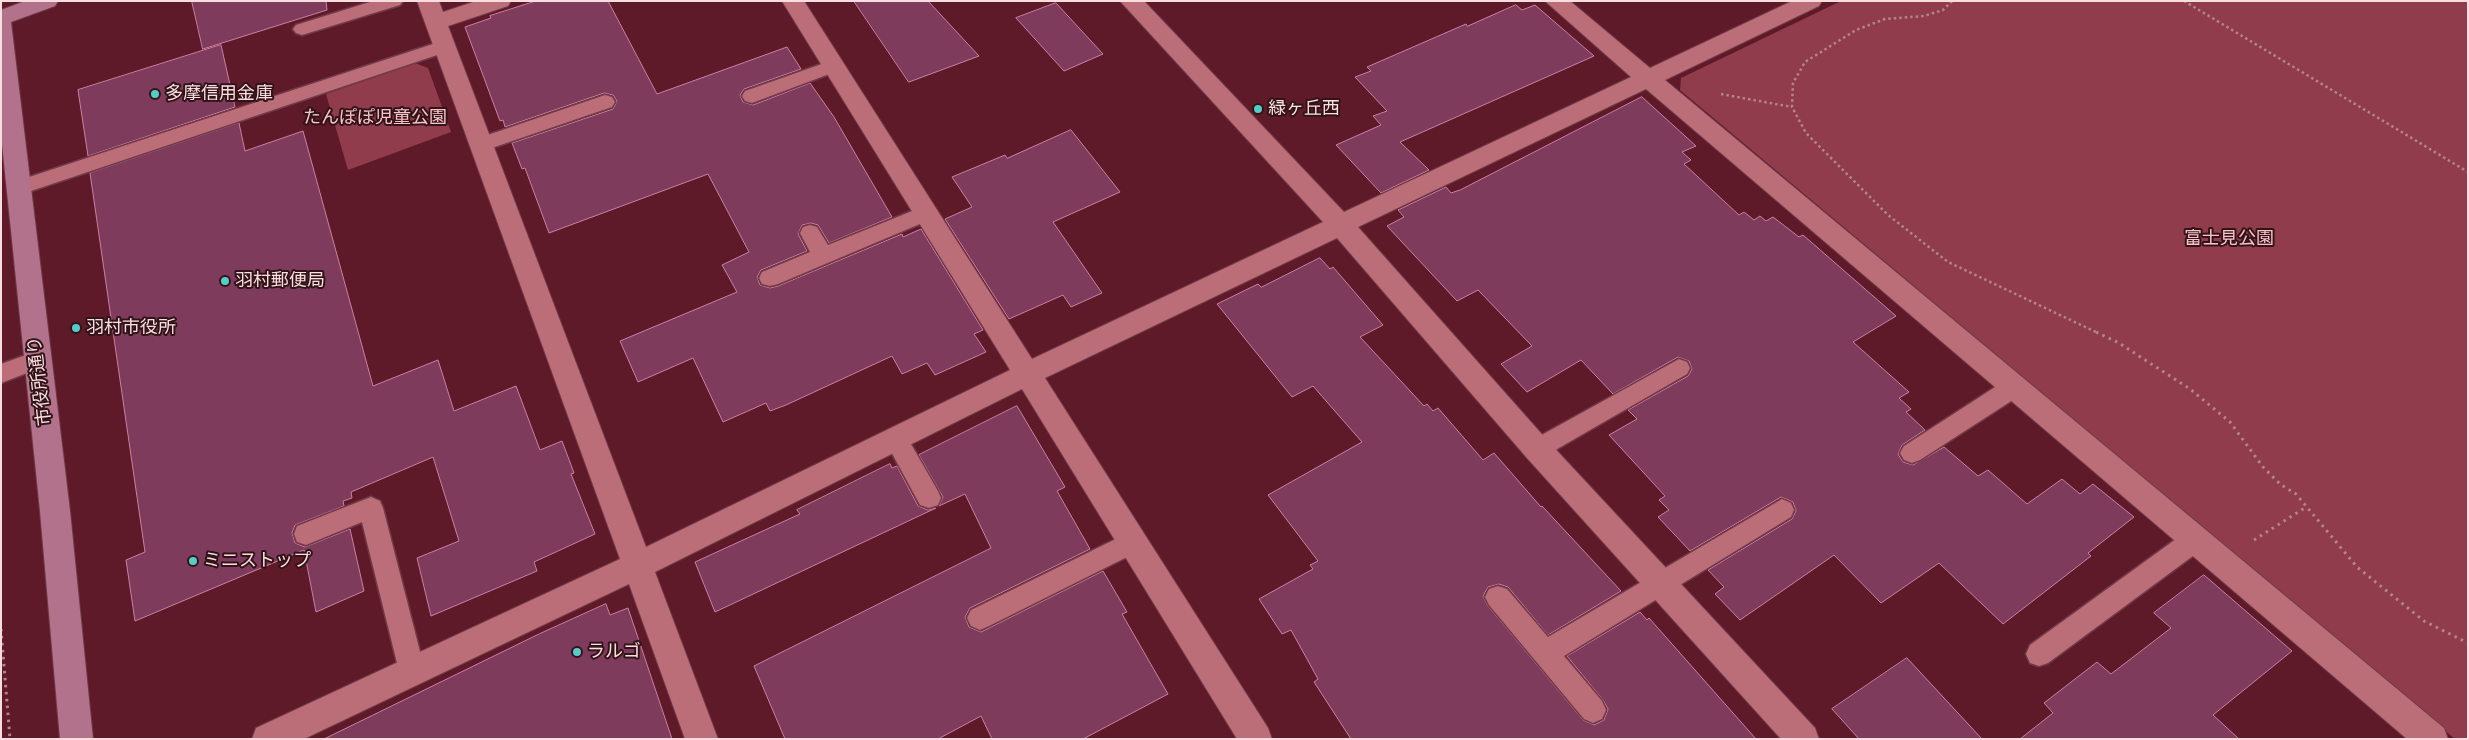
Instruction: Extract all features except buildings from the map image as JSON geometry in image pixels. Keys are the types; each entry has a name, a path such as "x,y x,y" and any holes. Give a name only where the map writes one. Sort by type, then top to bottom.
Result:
{"street":[{"path":"1,18 46,1"},
{"path":"500,1 436,23 702,739"},
{"path":"793,1 1256,739"},
{"path":"1131,1 1342,226 1536,449 1803,739"},
{"path":"1556,1 2164,514 2196,538 2432,739"},
{"path":"268,739 637,566 1027,374 1342,226 1673,67 1796,4"},
{"name":"市役所通り","path":"1,24 37,360 56,511 77,739"}],"lane":[{"path":"302,29 394,1"},
{"path":"18,188 436,23"},
{"path":"752,96 833,66"},
{"path":"480,145 605,102"},
{"path":"770,278 927,213"},
{"path":"810,232 823,256"},
{"path":"1,374 37,360"},
{"path":"1536,449 1680,368"},
{"path":"1912,453 2014,388"},
{"path":"896,439 929,498"},
{"path":"306,534 372,508 412,671"},
{"path":"1545,653 1782,510"},
{"path":"2039,654 2196,538"},
{"path":"980,618 1132,542"},
{"path":"1498,597 1593,710"}],"path":[{"path":"1952,1 1943,10 1924,16 1885,19 1856,30 1829,45 1805,62 1793,83 1792,107 1806,133 1888,215 1948,262 2075,321 2118,343 2163,370 2230,422 2263,467 2280,484 2296,494 2357,567 2424,621 2468,642"},
{"path":"2184,1 2468,172"},
{"path":"1673,67 1716,93 1792,107"},
{"path":"2222,560 2306,507"},
{"path":"1,629 3,676 10,739"}],"green space":[{"name":"富士見公園","path":"1841,1 2468,1 2468,739 2455,739 1680,90 1681,78"},
{"name":"たんぽぽ児童公園","path":"415,63 428,68 451,132 348,170 326,94"}],"place":[{"name":"多摩信用金庫","path":"155,94"},
{"name":"緑ヶ丘西","path":"1258,109"},
{"name":"羽村郵便局","path":"225,281"},
{"name":"羽村市役所","path":"76,328"},
{"name":"ミニストップ","path":"193,561"},
{"name":"ラルゴ","path":"577,652"}]}
